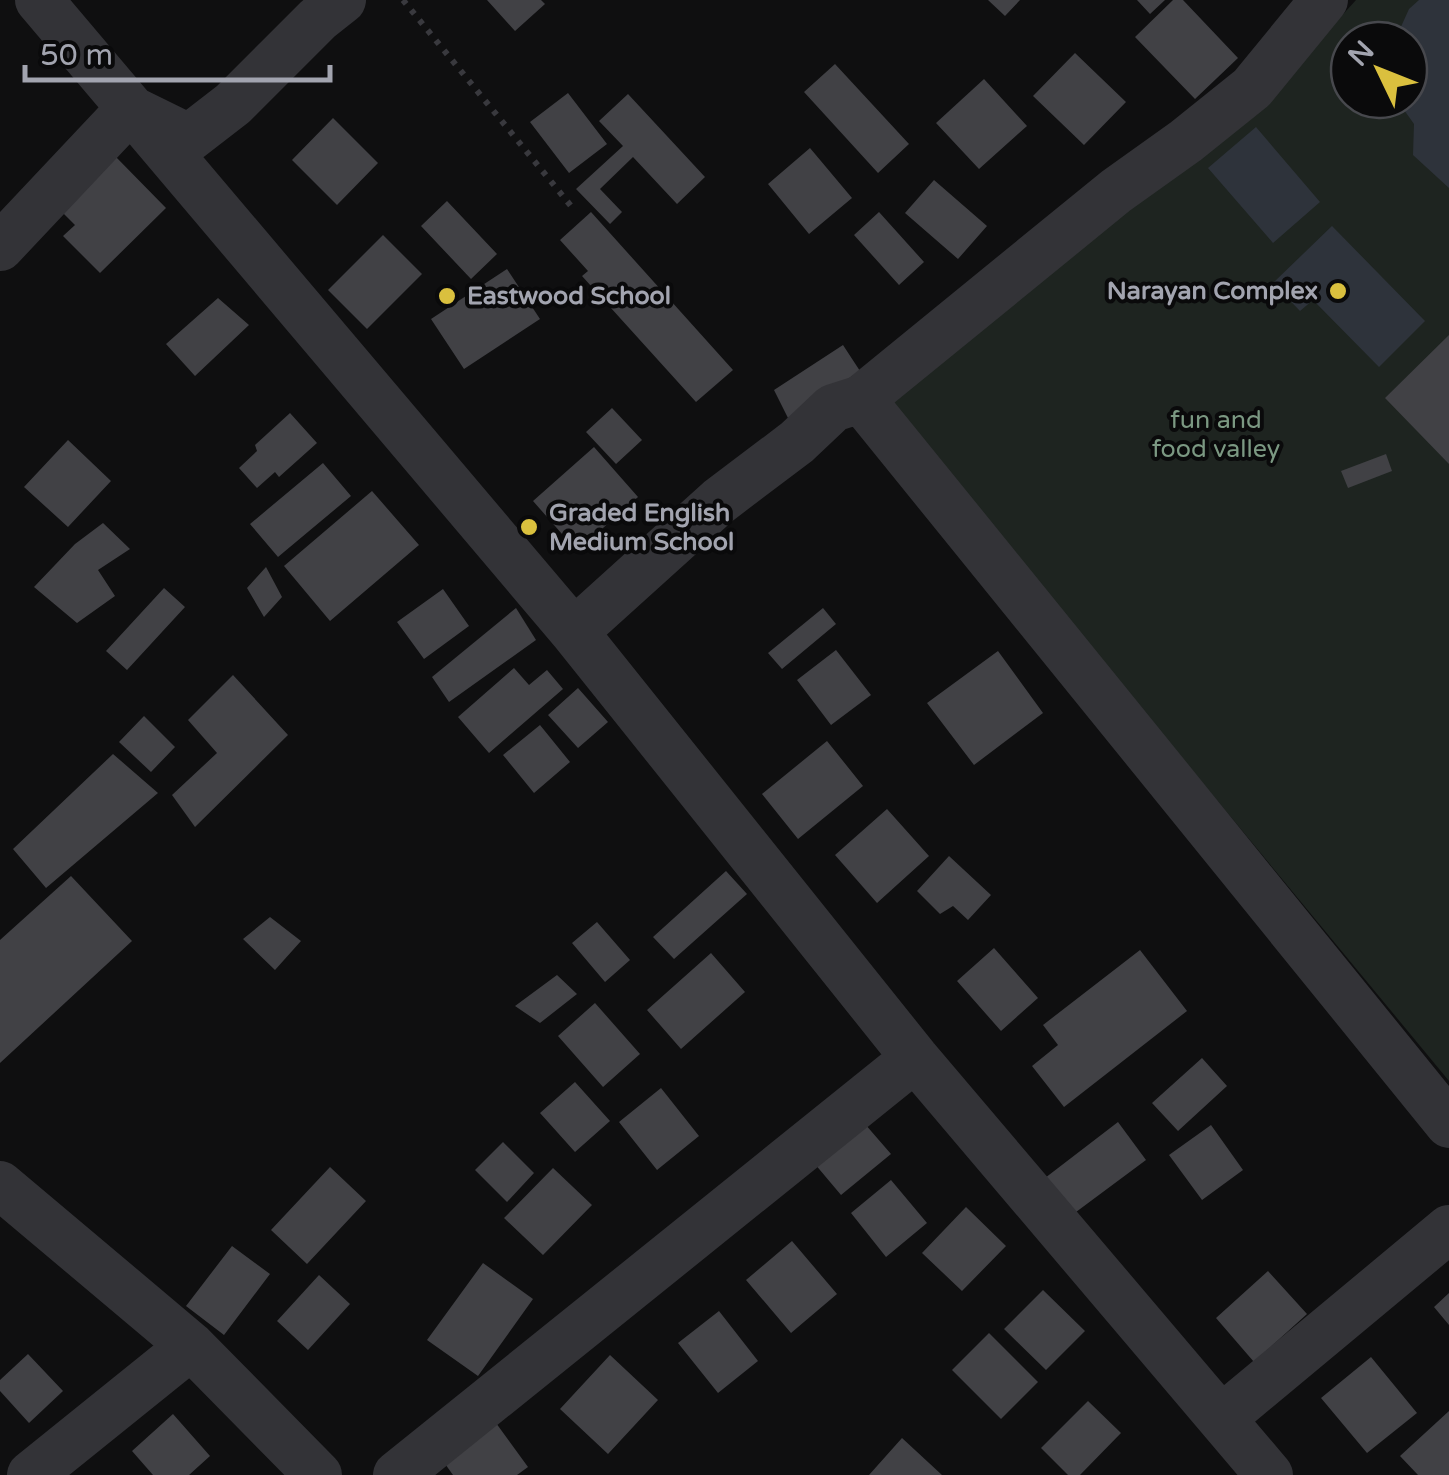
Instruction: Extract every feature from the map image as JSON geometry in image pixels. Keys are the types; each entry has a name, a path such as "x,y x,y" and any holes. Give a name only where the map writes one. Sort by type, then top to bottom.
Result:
{"street":[{"path":"40,0 574,632 915,1058 1269,1475"},
{"path":"130,109 190,138 233,104 342,0"},
{"path":"574,632 833,408 860,400 1116,191 1252,88 1324,0"},
{"path":"0,247 130,109"},
{"path":"860,400 1449,1124"},
{"path":"397,1475 915,1058"},
{"path":"0,1186 192,1346 318,1475"},
{"path":"1222,1418 1449,1230"},
{"path":"31,1475 192,1346"}],"path":[{"path":"402,0 571,206"}],"green space":[{"name":"fun and food valley","path":"1356,0 1449,0 1449,1081 887,401 1268,97 1329,30 1329,120 1429,120 1429,20 1338,20"}],"shaded area":[{"path":"1419,0 1449,0 1449,188 1413,155 1411,120 1429,120 1429,20 1404,20"},
{"path":"1256,127 1320,202 1273,243 1208,168"},
{"name":"Narayan Complex","path":"1332,226 1425,321 1379,367 1313,300 1300,311 1273,283"}],"building":[{"path":"487,0 541,0 545,4 515,31"},
{"path":"988,0 1020,0 1005,16"},
{"path":"1137,0 1165,0 1150,14"},
{"path":"1173,0 1183,0 1238,58 1195,99 1135,37"},
{"path":"1075,53 1126,102 1084,145 1033,96"},
{"path":"835,64 909,144 878,173 804,92"},
{"path":"984,79 1027,126 979,169 936,123"},
{"path":"568,93 607,144 569,173 530,122"},
{"path":"628,94 705,177 677,204 633,157 600,189 622,212 610,224 576,189 623,146 599,121"},
{"path":"333,118 378,163 337,205 292,160"},
{"path":"810,148 852,198 809,234 768,184"},
{"path":"116,157 166,208 100,273 63,236 75,225 61,211"},
{"path":"934,180 987,226 958,259 905,213"},
{"path":"447,201 497,254 471,279 421,226"},
{"path":"591,212 733,370 696,402 582,276 588,271 560,240"},
{"path":"879,212 924,262 899,285 854,235"},
{"path":"383,235 422,274 367,329 328,290"},
{"path":"507,269 540,319 464,369 431,319"},
{"path":"218,298 249,325 195,376 166,344"},
{"path":"1449,335 1449,464 1385,398"},
{"path":"843,345 860,371 788,418 774,390"},
{"path":"612,408 642,440 616,464 586,432"},
{"path":"290,413 317,443 279,477 275,472 257,488 239,468 257,451 255,445"},
{"path":"68,440 111,481 68,527 24,487"},
{"path":"594,447 638,497 577,551 533,501"},
{"path":"1386,454 1392,471 1348,488 1341,471"},
{"path":"323,463 351,496 278,557 250,524"},
{"path":"372,491 419,545 330,621 284,566"},
{"path":"103,523 130,549 98,570 115,596 77,623 34,587 75,544"},
{"path":"266,567 282,597 264,617 247,588"},
{"path":"164,588 185,607 127,670 106,651"},
{"path":"443,589 469,626 424,659 397,622"},
{"path":"516,608 536,640 449,702 432,677"},
{"path":"823,608 836,624 782,669 768,653"},
{"path":"836,650 871,695 831,725 797,680"},
{"path":"998,651 1043,713 974,765 927,703"},
{"path":"514,668 529,685 547,670 563,689 489,753 458,717"},
{"path":"233,675 288,735 195,827 172,795 217,753 188,720"},
{"path":"578,688 608,722 578,748 548,715"},
{"path":"144,716 175,747 151,772 119,742"},
{"path":"540,725 570,762 534,793 503,755"},
{"path":"827,741 863,786 798,839 762,794"},
{"path":"113,754 158,793 46,888 13,849"},
{"path":"887,809 929,856 877,903 835,855"},
{"path":"949,856 991,895 968,920 953,906 940,914 917,891"},
{"path":"726,871 747,894 674,959 653,937"},
{"path":"71,876 132,941 0,1063 0,940"},
{"path":"270,917 301,941 275,970 243,939"},
{"path":"597,922 630,960 605,982 572,943"},
{"path":"994,948 1038,998 1001,1031 957,981"},
{"path":"1140,950 1187,1011 1064,1107 1032,1066 1058,1045 1043,1025"},
{"path":"711,953 745,992 681,1049 647,1010"},
{"path":"557,975 577,994 540,1023 515,1006"},
{"path":"595,1003 640,1054 603,1087 558,1036"},
{"path":"1202,1058 1227,1086 1178,1131 1152,1103"},
{"path":"575,1082 610,1121 575,1152 540,1113"},
{"path":"661,1088 699,1136 657,1170 619,1122"},
{"path":"858,1116 891,1154 841,1195 809,1157"},
{"path":"1118,1122 1146,1160 1072,1215 1045,1178"},
{"path":"1211,1125 1243,1170 1202,1200 1169,1155"},
{"path":"503,1142 534,1173 507,1202 475,1170"},
{"path":"330,1167 366,1201 307,1264 271,1230"},
{"path":"553,1168 592,1205 543,1255 504,1218"},
{"path":"891,1180 927,1223 886,1257 851,1213"},
{"path":"966,1207 1006,1246 962,1291 922,1253"},
{"path":"792,1241 837,1294 791,1333 746,1280"},
{"path":"232,1246 270,1274 224,1335 186,1306"},
{"path":"483,1263 533,1299 478,1376 427,1340"},
{"path":"1268,1271 1307,1314 1254,1362 1216,1318"},
{"path":"319,1275 350,1304 308,1350 277,1321"},
{"path":"1043,1290 1085,1331 1046,1370 1004,1329"},
{"path":"1449,1293 1449,1325 1434,1307"},
{"path":"719,1311 758,1361 718,1393 678,1343"},
{"path":"989,1333 1038,1382 1001,1419 952,1370"},
{"path":"28,1354 63,1391 29,1423 0,1391 0,1380"},
{"path":"610,1355 658,1400 608,1454 560,1409"},
{"path":"1371,1357 1417,1413 1367,1453 1321,1398"},
{"path":"1088,1401 1121,1433 1080,1475 1068,1475 1041,1448"},
{"path":"1449,1411 1449,1475 1418,1475 1400,1456"},
{"path":"173,1414 210,1456 189,1475 153,1475 132,1451"},
{"path":"496,1423 528,1467 517,1475 453,1475 443,1461"},
{"path":"902,1438 942,1475 869,1475"}],"place":[{"name":"Narayan Complex","path":"1338,291"},
{"name":"Eastwood School","path":"447,296"},
{"name":"Graded English Medium School","path":"529,527"}]}
